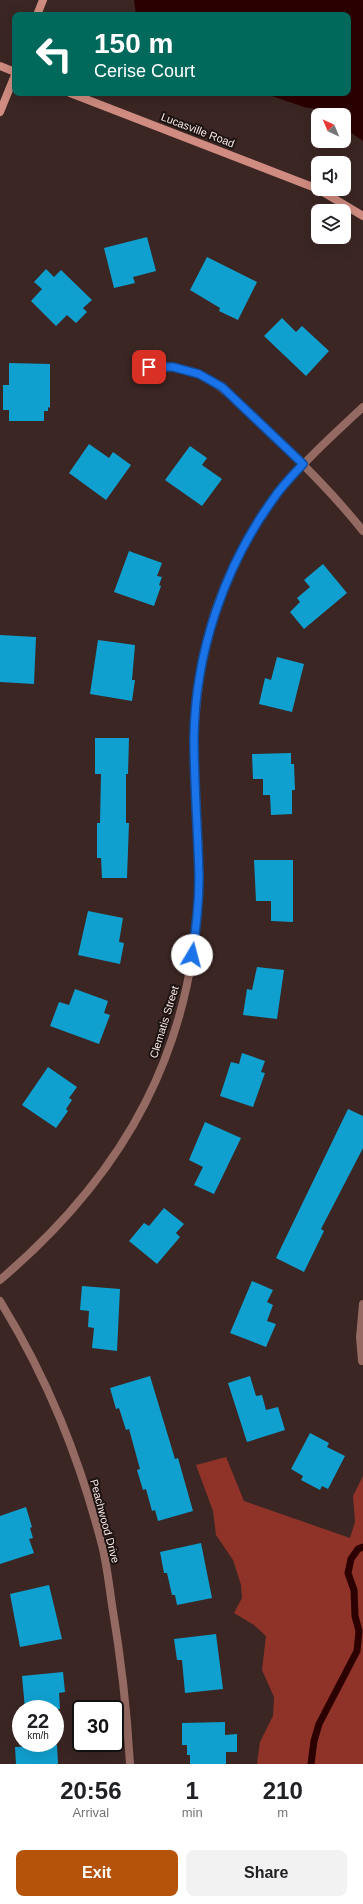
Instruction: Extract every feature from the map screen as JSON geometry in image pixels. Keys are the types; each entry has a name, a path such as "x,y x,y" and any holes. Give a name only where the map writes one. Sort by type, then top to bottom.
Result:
{"street":[{"path":"38,12 42,0"},
{"path":"0,66 12,71"},
{"path":"0,112 12,82"},
{"name":"Lucasville Road","path":"78,96 311,186"},
{"name":"Lucasville Road","path":"330,196 363,216"},
{"path":"149,367 173,367 199,374 222,387 303,464 339,501 363,531"},
{"name":"Clematis Street","path":"0,1280 35,1251 74,1210 109,1166 139,1118 155,1087 179,1015 190,971 197,925 199,879 194,738 201,671 210,628 226,585 249,536 274,498 303,464 363,407"},
{"name":"Peachwood Drive","path":"0,1301 22,1337 52,1395 78,1463 102,1547 119,1648 130,1764"},
{"path":"362,1361 360,1337 363,1304"}],"shaded area":[{"path":"134,0 363,0 363,141 351,133 351,108 311,108 272,96 351,96 351,12 136,12"},
{"path":"226,1457 244,1501 350,1538 355,1522 353,1496 363,1476 363,1764 257,1764 260,1742 273,1716 274,1697 262,1670 266,1636 254,1625 234,1613 242,1598 241,1585 233,1560 216,1535 213,1511 196,1465"}],"building":[{"path":"147,237 156,271 133,277 135,283 114,288 104,248"},
{"path":"207,257 257,282 238,320 219,311 220,308 190,290"},
{"path":"46,269 54,277 61,270 92,300 83,308 87,312 76,323 67,315 56,326 31,301 42,289 34,282"},
{"path":"282,318 296,332 302,326 329,351 306,376 264,336"},
{"path":"9,363 50,364 50,408 48,407 48,411 44,411 44,421 9,421 9,410 3,410 3,385 9,385"},
{"path":"89,444 109,458 113,452 131,465 106,500 69,473"},
{"path":"190,446 207,458 202,465 222,479 202,506 165,480"},
{"path":"129,551 162,563 157,576 162,577 159,585 161,586 154,606 114,592"},
{"path":"323,564 347,593 304,629 290,612 300,602 297,598 310,587 304,580"},
{"path":"0,635 36,637 34,684 0,682"},
{"path":"98,640 135,645 132,680 135,680 132,701 90,694"},
{"path":"277,657 304,664 292,712 259,704 265,678 271,680"},
{"path":"95,738 129,738 128,774 126,774 126,823 129,823 127,878 102,878 101,858 97,858 97,823 100,823 101,774 95,774"},
{"path":"291,753 291,764 294,764 295,790 292,790 292,814 271,815 270,795 263,795 263,779 253,779 252,754"},
{"path":"254,860 293,860 293,922 271,921 271,901 256,901"},
{"path":"88,911 123,918 119,942 124,943 120,964 78,955"},
{"path":"257,967 284,970 277,1019 243,1015 247,989 252,990"},
{"path":"75,989 108,1001 104,1013 110,1015 99,1044 50,1026 59,1002 69,1005"},
{"path":"242,1053 265,1061 261,1072 265,1073 253,1107 220,1096 231,1062 239,1064"},
{"path":"48,1067 77,1087 69,1098 72,1100 66,1109 68,1111 56,1128 22,1105"},
{"path":"348,1109 363,1116 363,1148 321,1229 324,1231 304,1272 276,1258"},
{"path":"205,1122 241,1138 214,1194 194,1185 203,1167 189,1160"},
{"path":"164,1208 184,1224 176,1233 180,1237 157,1264 129,1241 144,1223 149,1226"},
{"path":"252,1281 273,1290 267,1302 273,1305 267,1321 276,1324 266,1347 230,1333"},
{"path":"82,1286 120,1289 117,1351 92,1348 94,1328 88,1327 89,1311 80,1310"},
{"path":"150,1376 175,1459 178,1458 193,1511 158,1521 155,1510 152,1511 146,1489 143,1490 137,1470 140,1469 129,1429 126,1430 119,1408 116,1409 110,1388"},
{"path":"250,1376 256,1396 262,1395 266,1410 278,1407 285,1430 247,1442 228,1383"},
{"path":"310,1433 329,1443 327,1447 345,1456 328,1489 322,1486 320,1490 301,1480 303,1476 291,1469"},
{"path":"26,1507 32,1527 30,1528 33,1538 29,1539 34,1553 0,1564 0,1516"},
{"path":"201,1543 212,1598 177,1605 175,1595 172,1595 167,1573 164,1573 160,1552"},
{"path":"49,1585 62,1639 20,1647 10,1594"},
{"path":"216,1634 223,1689 185,1693 182,1660 177,1660 174,1639"},
{"path":"63,1672 65,1692 59,1693 59,1700 24,1700 22,1676"},
{"path":"225,1722 225,1735 237,1734 237,1752 226,1752 226,1764 190,1764 190,1755 187,1755 187,1745 182,1745 182,1723"},
{"path":"15,1752 57,1752 58,1764 16,1764"}],"waterway":[{"path":"311,1764 314,1741 319,1724 357,1651 359,1631 355,1616 354,1590 348,1573 351,1559 358,1549 363,1547"}],"route":[{"path":"149,367 173,367 199,374 222,387 303,464 274,498 249,536 226,585 210,628 196,703 194,738 199,879 197,925 192,955"}]}
